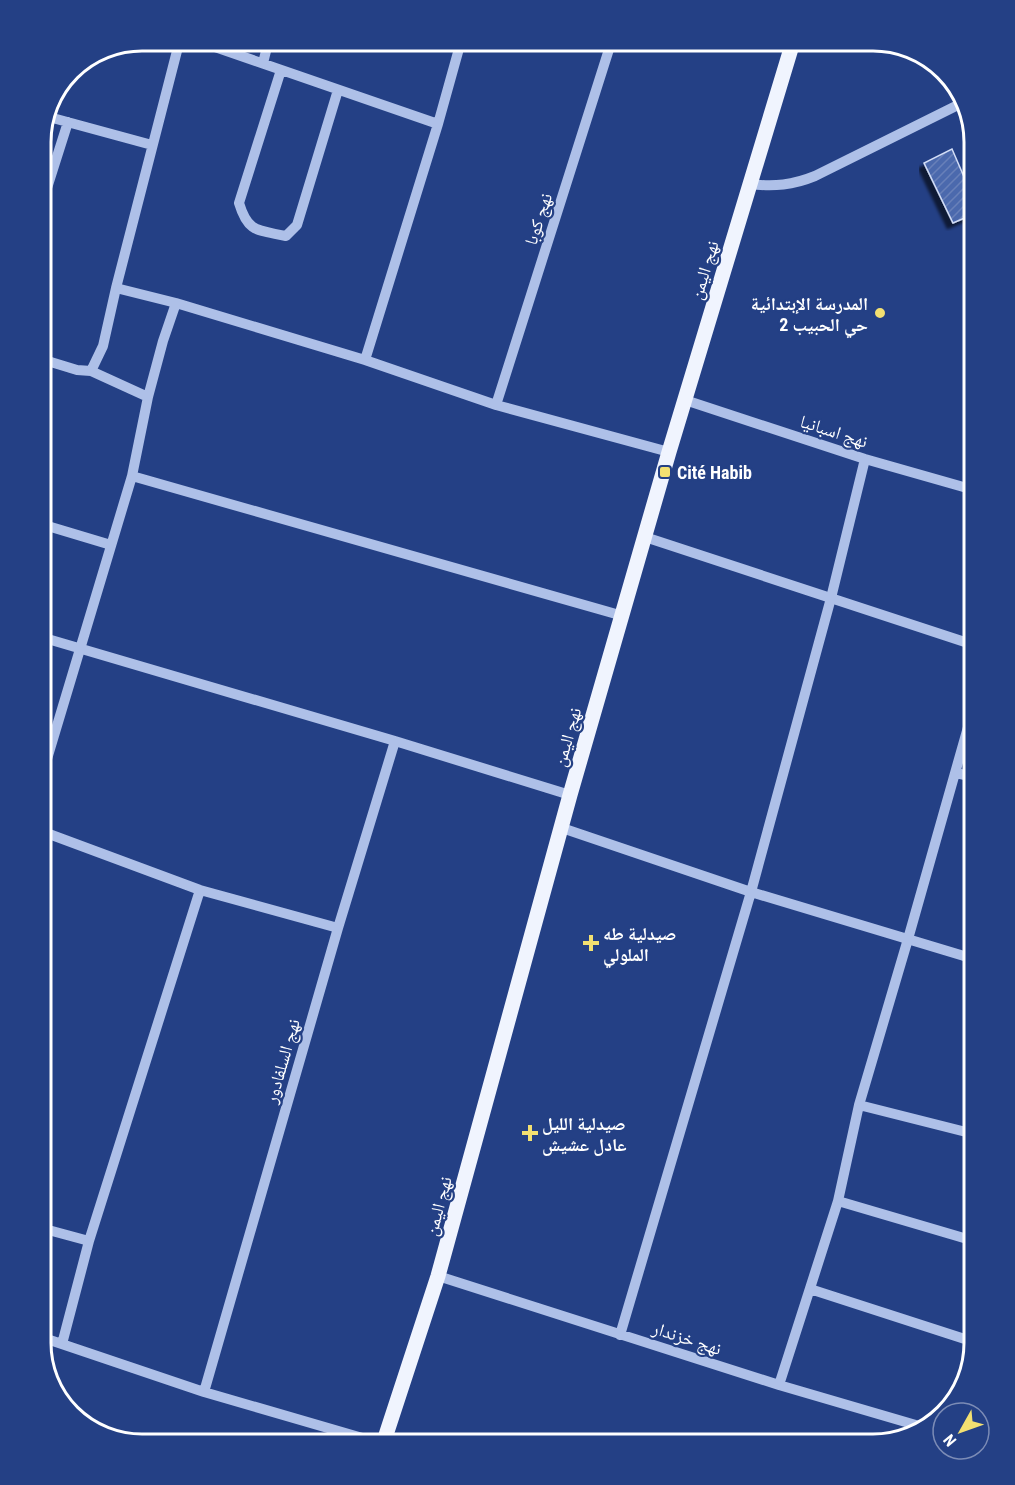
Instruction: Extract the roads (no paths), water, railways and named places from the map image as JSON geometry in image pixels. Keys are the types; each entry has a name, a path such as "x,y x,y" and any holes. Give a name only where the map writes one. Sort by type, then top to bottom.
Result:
{"main road":[{"name":"نهج اليمن","path":"386,1434 438,1276 570,795 669,452 791,51"}],"street":[{"path":"91,371 103,346 177,51"},
{"path":"227,51 438,124"},
{"path":"262,63 266,51"},
{"path":"365,360 458,51"},
{"name":"نهج كوبا","path":"496,405 608,51"},
{"path":"281,70 239,203 243,217 254,229 286,236 297,225 338,90"},
{"path":"750,183 783,186 800,182 956,106"},
{"path":"55,118 152,145"},
{"path":"51,176 68,122"},
{"path":"116,288 176,303 365,360 496,405 669,452"},
{"path":"51,745 132,476 148,397 176,303"},
{"path":"51,362 77,370 91,371 148,397"},
{"name":"نهج اسبانيا","path":"685,400 865,459 964,487"},
{"path":"620,1335 751,892 831,598 865,459"},
{"path":"132,476 622,615"},
{"path":"51,527 111,545"},
{"path":"645,537 964,641"},
{"path":"51,640 570,795"},
{"name":"نهج السلفادور","path":"204,1392 338,928 395,741"},
{"path":"779,1385 838,1201 859,1105 964,744"},
{"path":"956,772 964,774"},
{"path":"561,828 751,892 964,955"},
{"path":"51,835 200,890 338,928"},
{"path":"62,1344 89,1241 200,890"},
{"path":"859,1105 964,1131"},
{"path":"838,1201 964,1238"},
{"path":"51,1231 89,1241"},
{"name":"نهج خزندار","path":"438,1276 779,1385 913,1424"},
{"path":"810,1289 964,1338"},
{"path":"51,1340 204,1392 349,1434"}],"place":[{"name":"المدرسة الإبتدائية حي الحبيب 2","path":"880,313"},
{"name":"Cité Habib","path":"665,472"},
{"name":"صيدلية طه الملولي","path":"591,943"},
{"name":"صيدلية الليل عادل عشيش","path":"530,1133"}]}
